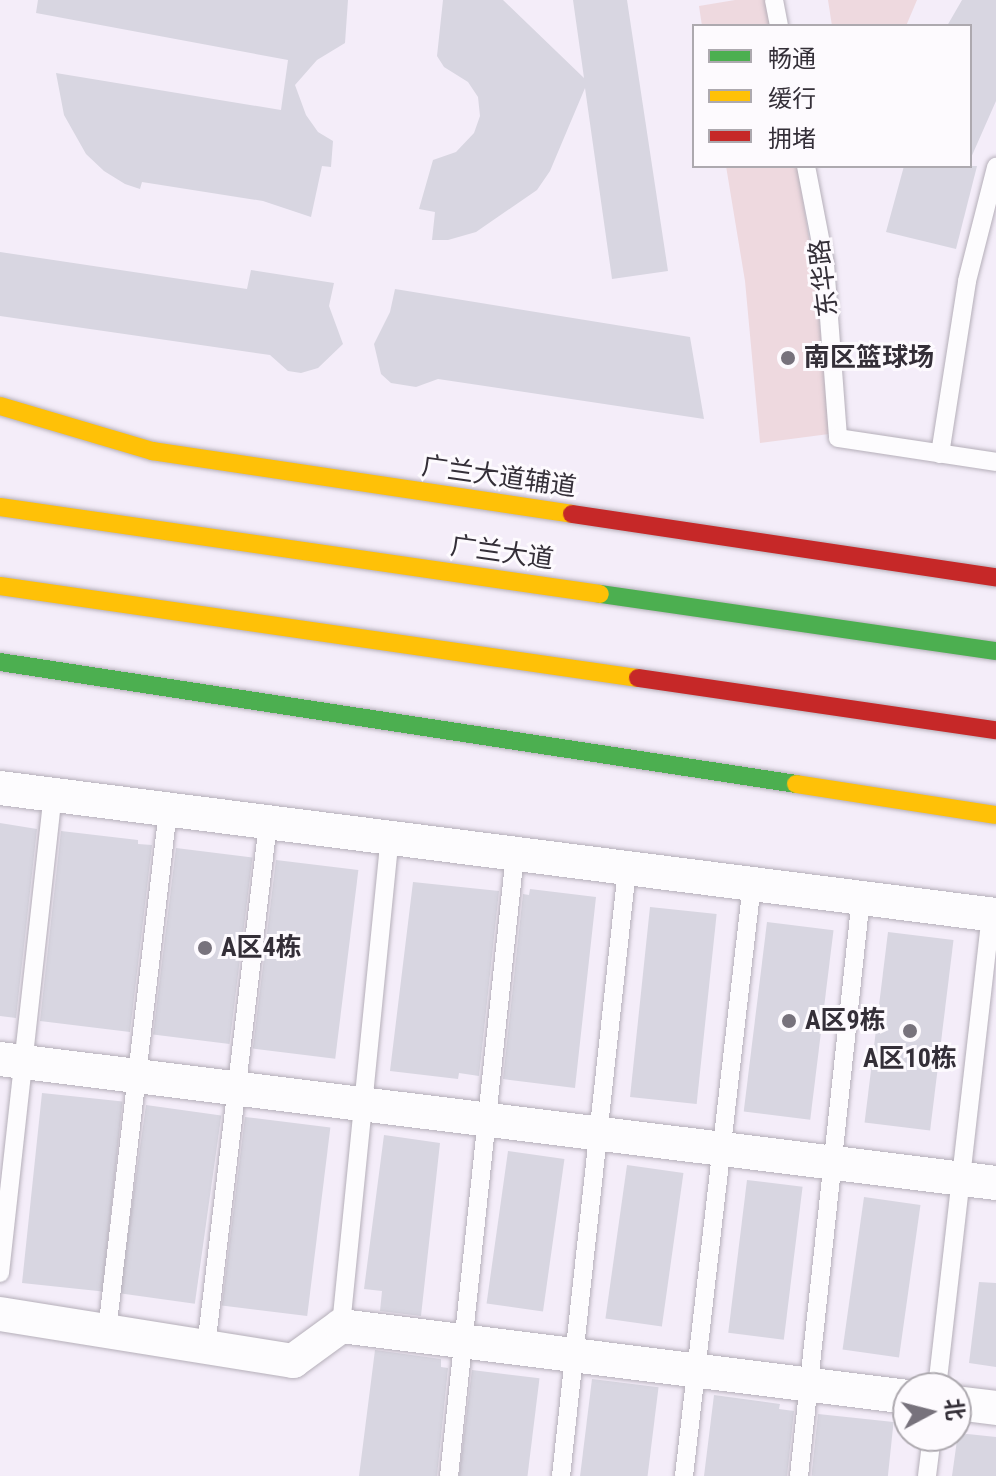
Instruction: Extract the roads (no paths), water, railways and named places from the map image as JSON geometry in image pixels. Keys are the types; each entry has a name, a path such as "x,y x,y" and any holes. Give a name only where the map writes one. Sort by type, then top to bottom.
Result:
{"main road":[{"name":"广兰大道辅道","path":"0,406 152,451 996,577"},
{"name":"广兰大道","path":"0,507 996,651"},
{"path":"0,586 996,730"},
{"path":"0,662 996,815"}],"street":[{"path":"0,788 994,915"},
{"path":"12,1060 996,1183"},
{"path":"0,1314 293,1361 341,1326 892,1395"},
{"path":"972,1405 996,1408"}],"lane":[{"path":"774,0 779,24"},
{"path":"996,167 967,281 940,454 996,462"},
{"name":"东华路","path":"806,168 825,264 838,438 940,454"},
{"path":"0,1273 12,1060 53,795"},
{"path":"107,1331 168,810"},
{"path":"206,1347 268,823"},
{"path":"341,1326 390,838"},
{"path":"449,1476 515,854"},
{"path":"561,1476 627,869"},
{"path":"684,1476 752,884"},
{"path":"799,1476 861,898"},
{"path":"939,1372 994,915"},
{"path":"927,1476 930,1452"}],"place":[{"name":"南区篮球场","path":"788,358"},
{"name":"A区4栋","path":"205,948"},
{"name":"A区9栋","path":"789,1021"},
{"name":"A区10栋","path":"910,1031"}]}
